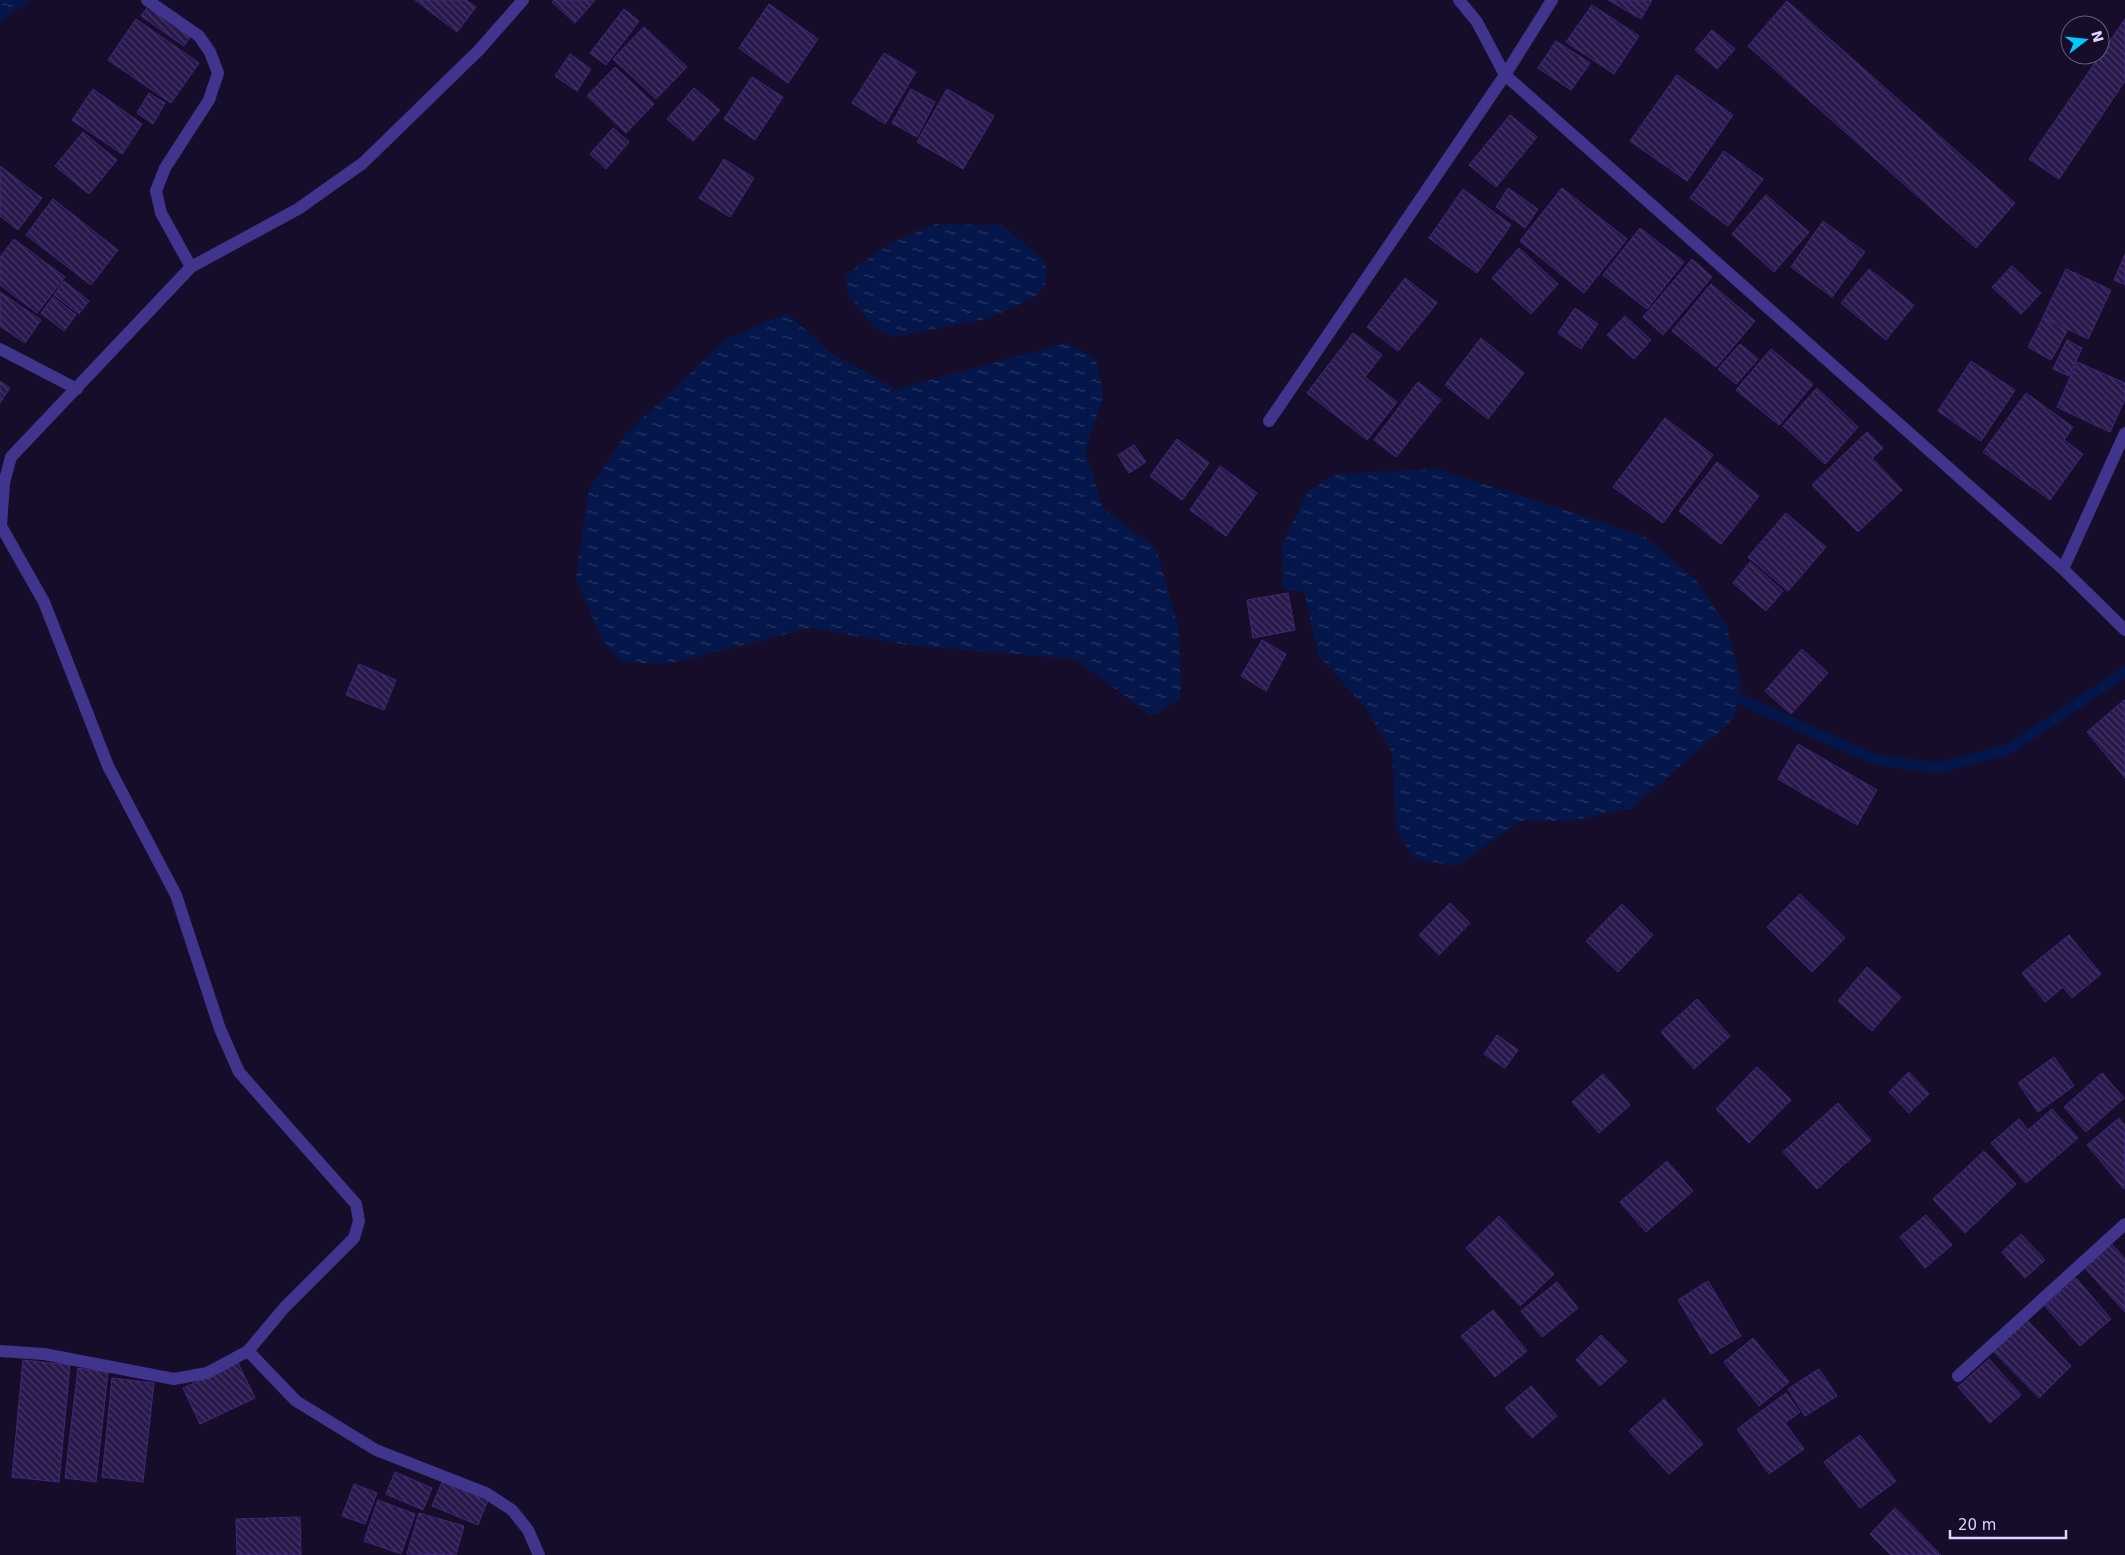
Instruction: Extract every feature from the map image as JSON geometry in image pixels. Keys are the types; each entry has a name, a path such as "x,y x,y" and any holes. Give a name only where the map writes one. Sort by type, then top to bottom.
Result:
{"street":[{"path":"147,0 198,36 210,52 218,73 209,100 166,168 156,190 161,213 191,267"},
{"path":"0,1351 44,1354 174,1378 206,1373 248,1351 284,1308 354,1238 359,1221 356,1204 240,1072 220,1030 176,895 108,766 44,602 1,526 4,484 11,457 77,390 191,267 298,209 363,163 479,50 522,0"},
{"path":"1459,0 1477,22 1505,75 2063,569 2125,630"},
{"path":"1269,421 1505,75 1552,0"},
{"path":"0,349 77,390"},
{"path":"2063,569 2125,433"},
{"path":"1958,1376 2125,1224"},
{"path":"248,1351 296,1401 376,1450 486,1493 512,1510 528,1530 539,1555"}],"water":[{"path":"0,0 31,0 0,21"},
{"path":"935,224 1001,225 1044,260 1047,281 1035,297 987,319 893,337 876,329 848,295 846,276 867,259 888,246 910,234"},
{"path":"787,313 832,354 896,389 1067,343 1095,358 1104,396 1085,449 1103,508 1156,548 1179,630 1181,698 1152,716 1075,659 907,645 810,628 668,664 621,662 601,638 576,578 589,490 625,435 726,339"},
{"path":"1438,469 1644,536 1696,580 1727,627 1741,683 1734,719 1632,808 1571,821 1520,821 1457,866 1414,859 1396,829 1392,752 1364,706 1318,655 1304,592 1283,589 1282,544 1308,491 1335,474"}],"building":[{"path":"415,0 466,0 476,7 457,32"},
{"path":"554,0 595,0 575,23 552,2"},
{"path":"1608,0 1652,0 1641,19"},
{"path":"1787,1 2015,203 1976,248 1748,46"},
{"path":"150,4 193,33 184,46 141,16"},
{"path":"769,4 818,39 788,83 739,48"},
{"path":"1592,5 1639,36 1614,74 1566,42"},
{"path":"624,9 639,21 606,65 590,53"},
{"path":"136,19 199,63 171,103 108,60"},
{"path":"2125,19 2125,81 2059,179 2029,159 2093,65 2110,65 2110,41"},
{"path":"644,27 687,67 656,99 613,59"},
{"path":"1712,30 1735,49 1717,69 1695,50"},
{"path":"1556,41 1590,63 1571,90 1538,68"},
{"path":"884,53 916,72 885,124 852,103"},
{"path":"570,54 591,69 577,91 555,76"},
{"path":"615,67 654,104 626,133 587,96"},
{"path":"1677,75 1733,115 1687,181 1630,141"},
{"path":"752,77 783,97 755,140 724,119"},
{"path":"694,88 720,110 693,141 667,119"},
{"path":"93,89 142,124 122,154 72,120"},
{"path":"911,89 935,102 917,137 892,123"},
{"path":"947,89 994,116 963,169 917,142"},
{"path":"149,93 165,103 153,124 137,113"},
{"path":"1510,115 1537,137 1496,187 1469,165"},
{"path":"613,128 629,142 606,169 590,154"},
{"path":"83,132 117,160 89,194 55,166"},
{"path":"1724,151 1763,179 1728,226 1690,198"},
{"path":"724,159 754,178 730,217 699,198"},
{"path":"0,166 42,198 18,230 0,216"},
{"path":"1508,188 1538,209 1525,228 1496,207"},
{"path":"1562,188 1627,239 1584,293 1520,241"},
{"path":"1463,189 1511,225 1477,273 1429,238"},
{"path":"1766,195 1809,232 1774,272 1732,234"},
{"path":"53,199 118,250 91,285 26,235"},
{"path":"1823,221 1865,252 1832,297 1791,267"},
{"path":"1640,228 1684,262 1647,309 1603,275"},
{"path":"14,239 65,277 37,313 0,285 0,257"},
{"path":"1519,248 1558,284 1531,314 1492,278"},
{"path":"2125,254 2125,285 2114,280"},
{"path":"1692,259 1712,277 1663,335 1643,317"},
{"path":"2012,266 2041,293 2021,314 1992,287"},
{"path":"1869,269 1914,305 1886,340 1841,303"},
{"path":"2066,269 2111,290 2088,339 2043,317"},
{"path":"1405,278 1437,303 1398,351 1367,327"},
{"path":"64,281 89,301 79,314 54,295"},
{"path":"1711,284 1755,321 1716,367 1672,331"},
{"path":"0,292 41,320 25,343 0,326"},
{"path":"53,297 76,315 64,331 41,313"},
{"path":"1575,308 1598,324 1581,349 1558,333"},
{"path":"1625,316 1651,340 1634,359 1607,335"},
{"path":"2043,318 2067,331 2051,360 2028,347"},
{"path":"1353,333 1382,355 1365,377 1397,402 1367,440 1307,393"},
{"path":"1481,338 1524,373 1488,419 1445,385"},
{"path":"2067,340 2082,348 2069,376 2053,369"},
{"path":"1740,344 1758,359 1736,384 1718,369"},
{"path":"1771,349 1813,384 1779,425 1736,390"},
{"path":"1971,361 2015,390 1981,441 1938,411"},
{"path":"2077,362 2125,383 2125,399 2110,432 2057,407"},
{"path":"0,381 10,388 0,403"},
{"path":"1418,382 1441,400 1396,457 1374,440"},
{"path":"1817,388 1858,427 1825,464 1783,426"},
{"path":"2026,393 2073,427 2064,440 2083,454 2050,500 1983,452"},
{"path":"1665,418 1713,455 1663,523 1613,487"},
{"path":"1867,432 1883,448 1872,458 1902,490 1858,532 1812,485"},
{"path":"1177,439 1209,463 1182,500 1150,476"},
{"path":"1134,445 1146,462 1129,473 1118,455"},
{"path":"1717,462 1759,496 1721,544 1679,511"},
{"path":"1220,466 1257,493 1226,536 1190,510"},
{"path":"1786,513 1826,547 1788,591 1748,557"},
{"path":"1750,562 1783,591 1766,611 1733,583"},
{"path":"1288,593 1295,630 1253,638 1247,600"},
{"path":"1262,640 1286,654 1266,691 1241,676"},
{"path":"1802,649 1828,673 1791,714 1765,691"},
{"path":"359,664 396,680 384,710 346,695"},
{"path":"2125,701 2125,778 2087,732"},
{"path":"1798,744 1877,790 1857,825 1778,779"},
{"path":"1800,894 1845,938 1812,972 1767,927"},
{"path":"1450,903 1470,923 1439,955 1419,935"},
{"path":"1622,904 1653,935 1618,972 1586,941"},
{"path":"2069,935 2101,974 2072,998 2063,987 2045,1002 2022,973"},
{"path":"1867,967 1901,997 1872,1031 1838,1001"},
{"path":"1697,999 1730,1036 1694,1069 1661,1032"},
{"path":"1497,1035 1518,1050 1505,1068 1484,1054"},
{"path":"2054,1057 2074,1086 2038,1112 2018,1083"},
{"path":"1757,1067 1791,1100 1749,1143 1716,1109"},
{"path":"1909,1072 1929,1094 1909,1113 1889,1092"},
{"path":"2102,1073 2124,1098 2086,1132 2064,1107"},
{"path":"1603,1074 1630,1105 1599,1133 1572,1102"},
{"path":"1838,1103 1871,1140 1817,1189 1783,1152"},
{"path":"2052,1109 2078,1138 2026,1183 1991,1143 2019,1119 2028,1130"},
{"path":"2119,1118 2125,1125 2124,1189 2087,1145"},
{"path":"1984,1151 2016,1184 1965,1233 1933,1199"},
{"path":"1667,1161 1693,1191 1646,1232 1620,1202"},
{"path":"1926,1215 1952,1245 1925,1268 1900,1237"},
{"path":"1499,1216 1554,1274 1520,1306 1466,1248"},
{"path":"2021,1234 2045,1260 2025,1278 2002,1252"},
{"path":"2110,1242 2125,1259 2125,1312 2084,1267"},
{"path":"2076,1278 2111,1319 2080,1346 2045,1306"},
{"path":"1708,1281 1741,1336 1711,1354 1678,1300"},
{"path":"1557,1282 1578,1308 1542,1337 1521,1311"},
{"path":"1493,1310 1527,1351 1495,1377 1461,1336"},
{"path":"2025,1318 2071,1366 2039,1398 1992,1350"},
{"path":"1601,1335 1627,1361 1600,1386 1576,1360"},
{"path":"1753,1338 1789,1382 1759,1406 1724,1362"},
{"path":"1989,1359 2021,1395 1990,1423 1958,1387"},
{"path":"23,1360 70,1365 59,1482 12,1477"},
{"path":"238,1363 255,1398 200,1424 183,1388"},
{"path":"78,1368 108,1372 96,1482 65,1478"},
{"path":"1819,1369 1837,1396 1805,1416 1788,1389"},
{"path":"112,1378 154,1383 143,1482 102,1477"},
{"path":"1531,1386 1557,1416 1532,1438 1505,1408"},
{"path":"1786,1393 1800,1412 1785,1423 1804,1449 1769,1474 1737,1429"},
{"path":"1664,1399 1703,1444 1669,1474 1629,1431"},
{"path":"1860,1435 1896,1481 1860,1508 1824,1462"},
{"path":"395,1472 432,1488 423,1510 386,1494"},
{"path":"442,1482 488,1500 478,1525 432,1506"},
{"path":"354,1484 377,1493 365,1524 342,1516"},
{"path":"378,1500 415,1514 401,1554 364,1541"},
{"path":"1895,1508 1941,1555 1891,1555 1870,1534"},
{"path":"419,1513 464,1526 456,1555 407,1554"},
{"path":"300,1517 301,1555 237,1555 236,1519"}],"waterway":[{"path":"1738,698 1875,760 1939,768 2009,749 2125,672"}]}
